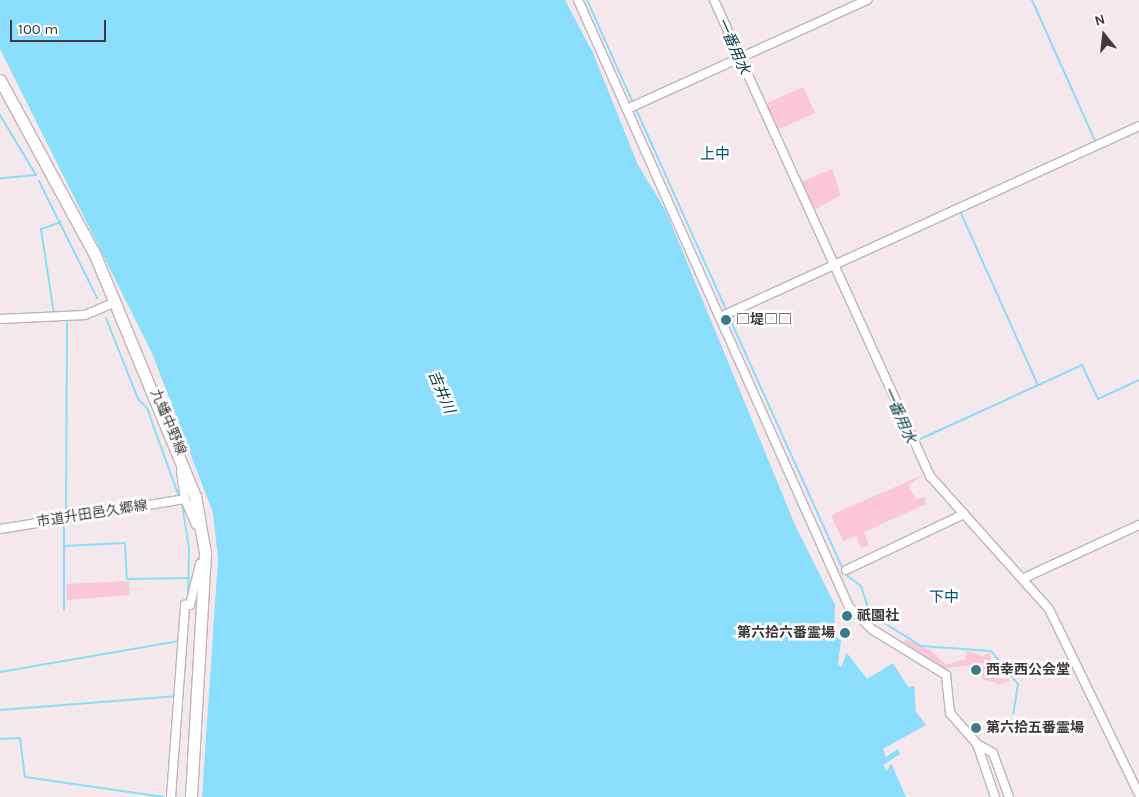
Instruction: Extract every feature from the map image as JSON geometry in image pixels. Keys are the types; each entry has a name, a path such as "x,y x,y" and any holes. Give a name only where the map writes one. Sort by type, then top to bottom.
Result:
{"main road":[{"name":"九蟠中野線","path":"0,80 116,302 182,454 203,536 205,553 191,797"}],"street":[{"path":"578,0 632,107 725,315 849,607 873,630 946,675 950,713 977,744 993,753 1009,797"},
{"path":"714,0 833,266 930,476 1051,613 1139,794"},
{"path":"632,107 867,0"},
{"path":"725,315 1139,126"},
{"path":"0,319 85,315 116,302"},
{"path":"182,454 185,499 203,536"},
{"name":"市道升田邑久郷線","path":"0,529 185,499"},
{"path":"846,570 963,515"},
{"path":"1022,579 1139,525"},
{"path":"171,797 185,605 190,605 205,553"},
{"path":"977,744 995,797"},
{"path":"185,797 192,781"}],"shaded area":[{"path":"803,87 815,113 775,131 763,105"},
{"path":"832,169 841,195 812,211 799,183"},
{"path":"925,474 908,485 916,499 924,497 926,504 864,532 869,545 861,548 856,536 843,541 831,515"},
{"path":"129,581 129,595 67,600 66,584"},
{"path":"906,639 930,650 946,665 965,659 967,651 982,656 990,653 992,663 998,662 1005,670 999,678 1012,680 1000,684 982,679 984,663 942,669 904,642"}],"water":[{"name":"吉井川","path":"0,0 565,0 593,53 638,165 666,211 795,525 835,605 834,634 841,641 838,664 841,667 847,653 867,679 893,663 908,687 914,686 916,712 926,725 883,749 886,757 898,749 900,754 883,765 887,771 891,763 906,797 202,797 218,559 213,513 152,353 0,49"}],"waterway":[{"path":"587,0 633,103"},
{"path":"1032,0 1095,141"},
{"path":"635,107 727,312"},
{"path":"0,115 36,175 0,178"},
{"path":"39,181 97,298"},
{"path":"960,211 1038,385"},
{"path":"54,314 41,229 61,222"},
{"path":"729,317 845,574 861,586 870,614 921,646 991,651 1018,684 1013,714"},
{"path":"106,318 138,399 147,408 179,497"},
{"path":"66,516 67,319"},
{"name":"一番用水","path":"916,441 1082,365 1098,399 1139,380"},
{"path":"182,504 189,548 188,599"},
{"path":"64,521 64,610"},
{"path":"64,546 125,543 127,579 189,578"},
{"path":"0,672 180,641"},
{"path":"0,710 177,696"},
{"path":"0,739 20,738 25,777 164,797"}],"place":[{"name":"□堤□□","path":"726,320"},
{"name":"祇園社","path":"847,616"},
{"name":"第六拾六番霊場","path":"845,633"},
{"name":"西幸西公会堂","path":"976,670"},
{"name":"第六拾五番霊場","path":"976,728"}],"district":[{"name":"上中","path":"715,155"},
{"name":"下中","path":"944,598"}]}
